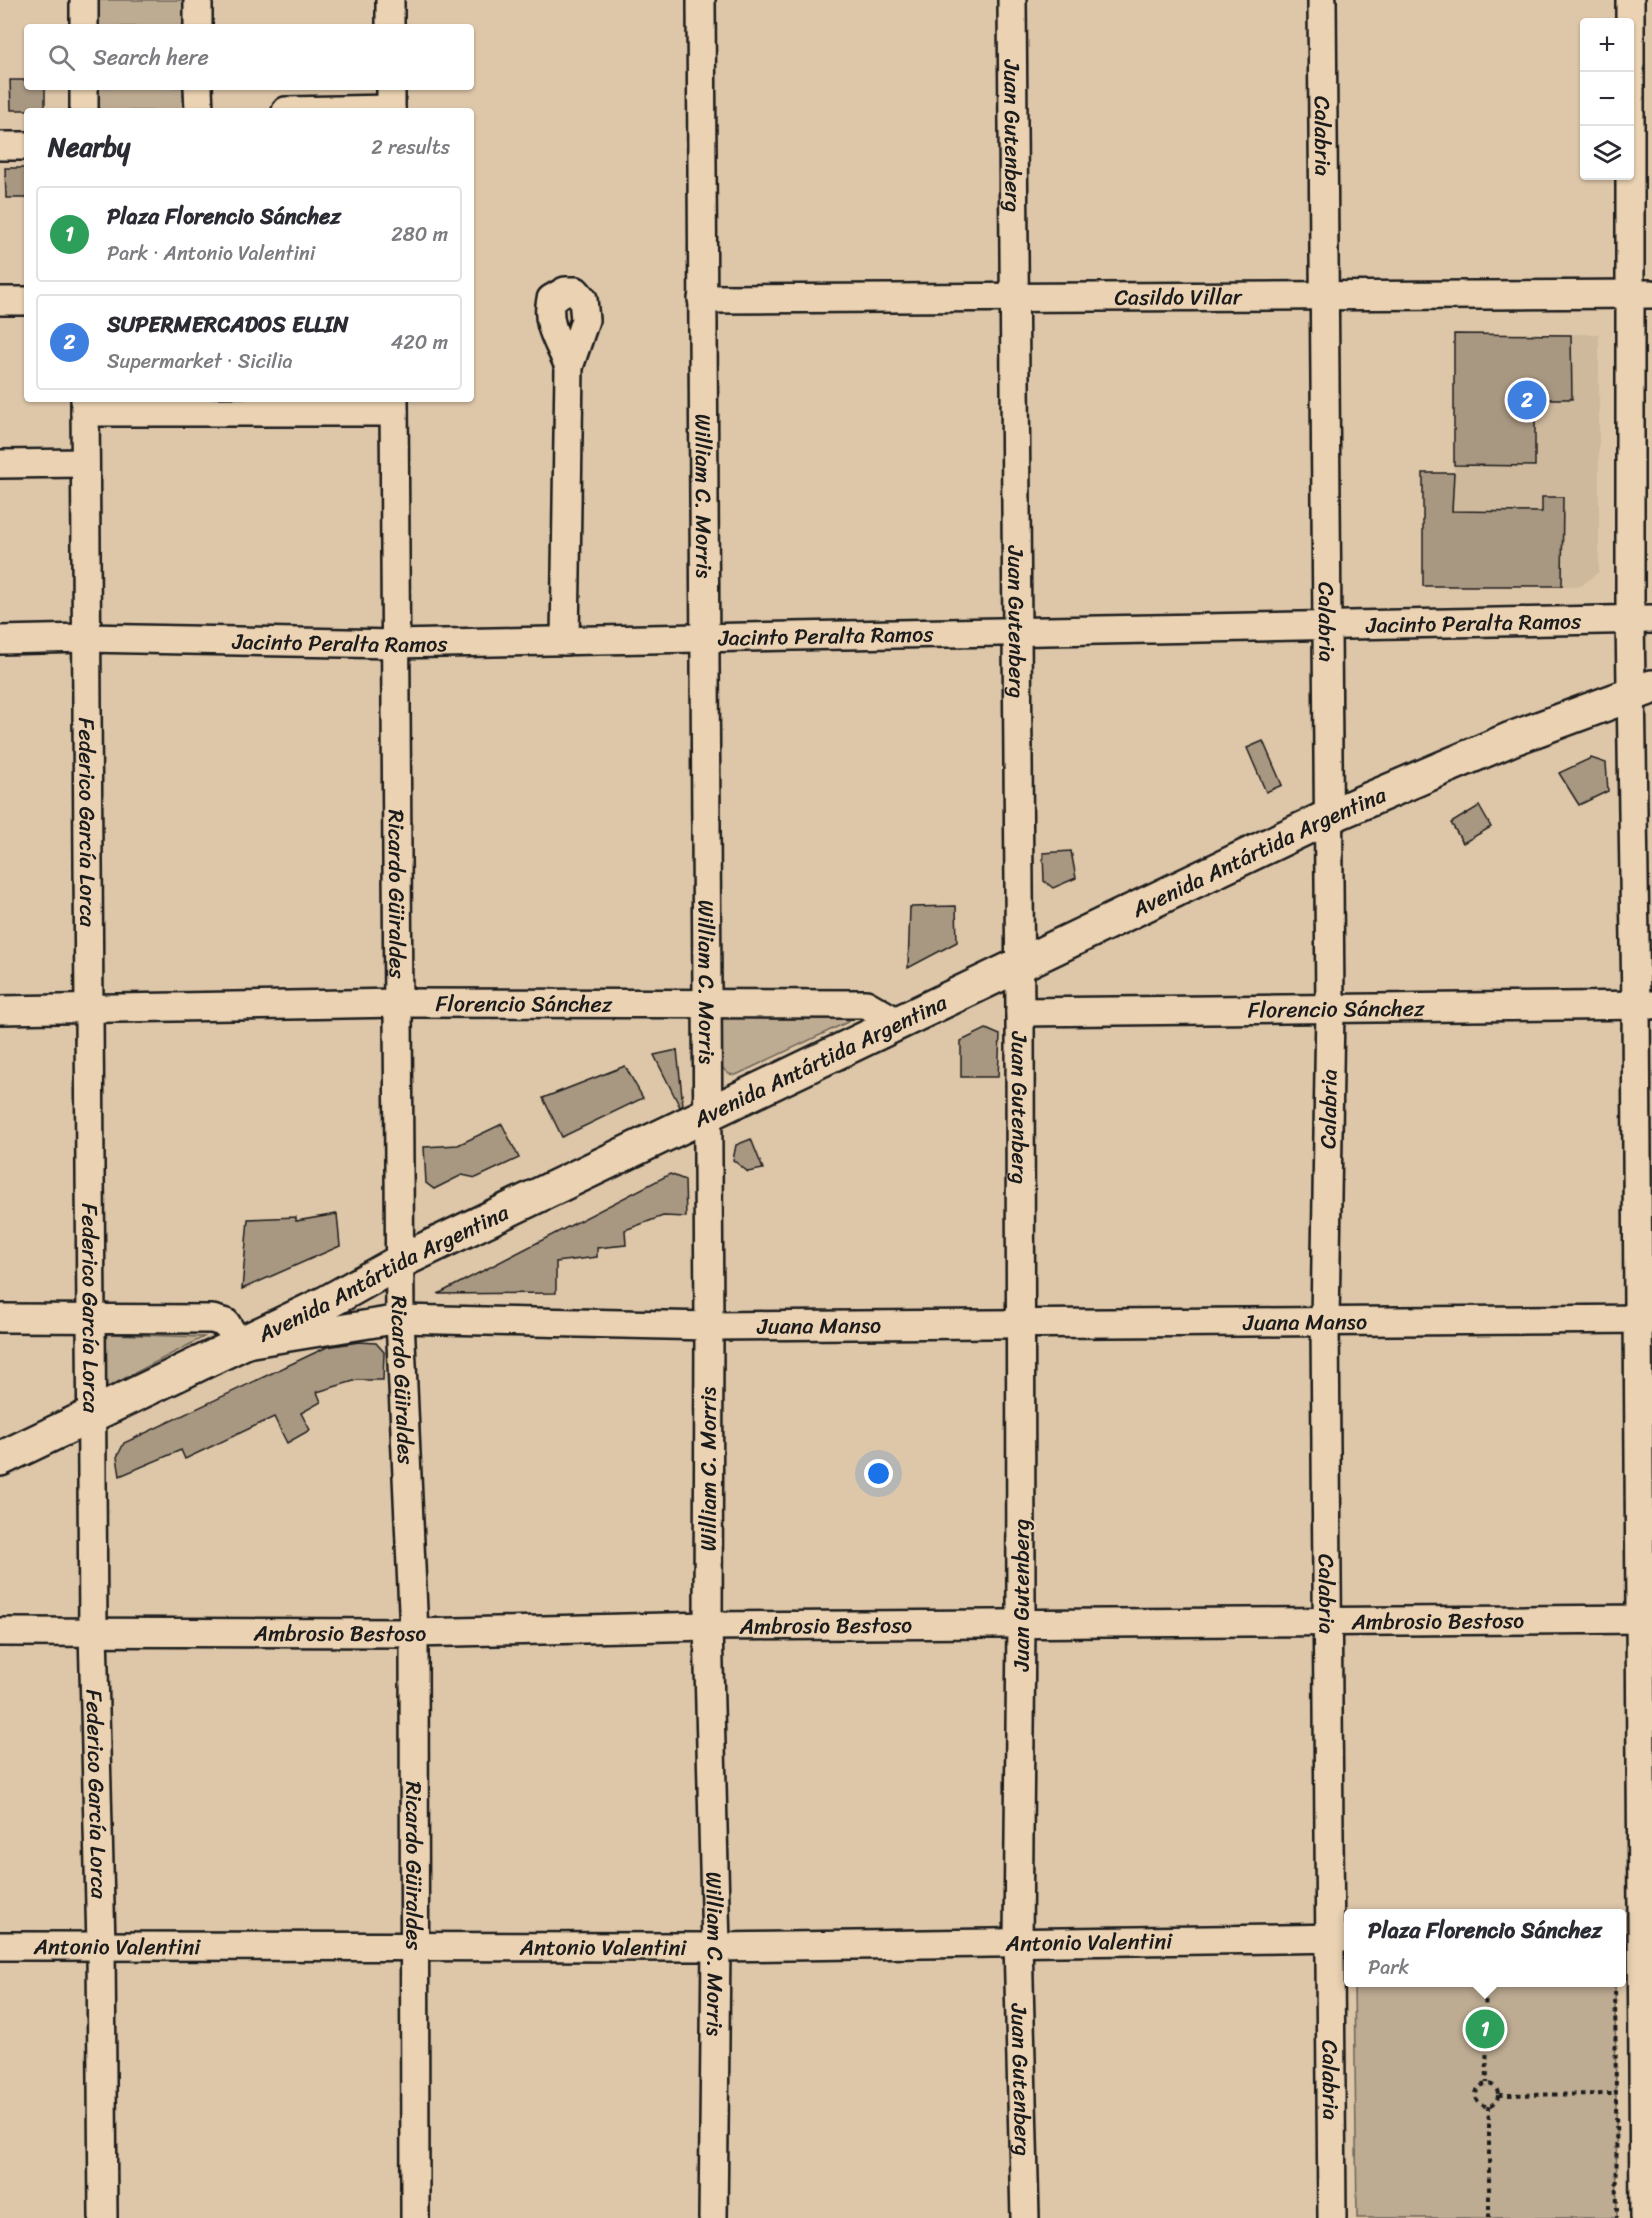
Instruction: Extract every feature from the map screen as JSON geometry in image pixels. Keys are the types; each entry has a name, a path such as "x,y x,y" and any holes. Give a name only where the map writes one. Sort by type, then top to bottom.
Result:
{"main road":[{"name":"Avenida Antártida Argentina","path":"0,1460 326,1303 401,1261 1020,962 1328,817 1510,738 1641,690"}],"street":[{"path":"84,0 84,24"},
{"path":"198,0 198,24"},
{"path":"390,0 390,24"},
{"name":"William C. Morris","path":"701,0 709,1326 708,1626 716,1947 713,2218"},
{"name":"Juan Gutenberg","path":"1011,0 1020,962 1021,1624 1018,1942 1025,2218"},
{"name":"Calabria","path":"1322,0 1330,1008 1325,1322 1327,1622 1339,1938 1332,2218"},
{"path":"1630,0 1641,294 1646,1619 1639,1936 1644,2218"},
{"path":"84,90 84,108"},
{"path":"198,90 199,108"},
{"path":"321,108 391,102"},
{"path":"0,146 24,146"},
{"name":"Casildo Villar","path":"702,299 1641,294"},
{"path":"0,301 24,301"},
{"path":"565,641 569,367"},
{"path":"85,406 394,405"},
{"name":"Ricardo Güiraldes","path":"394,405 400,1319 414,1633 415,2218"},
{"name":"Federico García Lorca","path":"85,406 88,1008 94,1416 93,1631 101,1945 103,2218"},
{"path":"0,464 86,463"},
{"name":"Jacinto Peralta Ramos","path":"0,640 86,638 396,645 1641,619"},
{"name":"Florencio Sánchez","path":"0,1011 399,1003 866,1004 897,1022"},
{"name":"Florencio Sánchez","path":"1020,1012 1644,1005"},
{"path":"0,1318 212,1318 226,1323 240,1345"},
{"name":"Juana Manso","path":"240,1345 400,1319 709,1326 1645,1319"},
{"name":"Ambrosio Bestoso","path":"0,1632 414,1633 708,1626 1646,1619"},
{"name":"Antonio Valentini","path":"0,1946 716,1947 1339,1938"}],"path":[{"path":"1485,1987 1487,2083"},
{"path":"1614,1987 1617,2218"},
{"path":"1487,2083 1494,2085 1499,2095 1496,2102 1489,2106 1479,2102 1476,2095 1480,2085 1487,2083"},
{"path":"1499,2095 1616,2094"},
{"path":"1489,2106 1489,2218"}],"shaded area":[{"path":"84,0 198,0 198,24 84,24"},
{"path":"84,90 198,90 199,108 84,108"},
{"path":"1454,334 1599,334 1599,572 1581,586 1423,586 1423,473 1454,473"},
{"path":"728,1016 858,1017 736,1075 724,1069 720,1062 718,1044 720,1026 722,1019"},
{"path":"107,1334 204,1337 108,1387 101,1361"},
{"path":"1354,1987 1615,1987 1617,2218 1357,2218"}],"building":[{"path":"10,80 24,80 24,90 45,90 45,108 11,110"},
{"path":"5,168 24,168 24,198 6,198"},
{"path":"1454,334 1571,335 1572,399 1535,399 1535,466 1454,465"},
{"path":"1423,473 1454,473 1452,511 1542,512 1542,497 1563,497 1562,586 1423,586"},
{"path":"1263,741 1282,785 1266,792 1247,748"},
{"path":"1591,758 1606,763 1608,791 1579,805 1559,773"},
{"path":"1479,806 1491,827 1463,843 1451,823"},
{"path":"1071,851 1076,878 1053,888 1044,881 1043,853"},
{"path":"956,906 957,942 908,968 910,907"},
{"path":"986,1029 1000,1035 998,1077 961,1077 961,1041"},
{"path":"677,1050 683,1105 680,1107 654,1055"},
{"path":"625,1066 643,1098 562,1137 543,1098"},
{"path":"502,1124 519,1158 476,1178 462,1175 434,1189 426,1183 424,1147 458,1145"},
{"path":"751,1139 763,1169 748,1172 733,1160 736,1145"},
{"path":"670,1174 685,1180 686,1217 663,1216 625,1230 626,1245 597,1248 597,1257 556,1262 556,1293 438,1294"},
{"path":"337,1214 340,1246 242,1289 248,1219 296,1217 296,1221"},
{"path":"359,1342 376,1343 384,1352 383,1380 357,1380 317,1392 321,1402 301,1413 310,1430 287,1443 274,1417 185,1459 181,1450 120,1476 117,1457 124,1443 327,1347"}],"place":[{"name":"SUPERMERCADOS ELLIN","path":"1527,400"},
{"name":"Plaza Florencio Sánchez","path":"1485,2029"}]}
